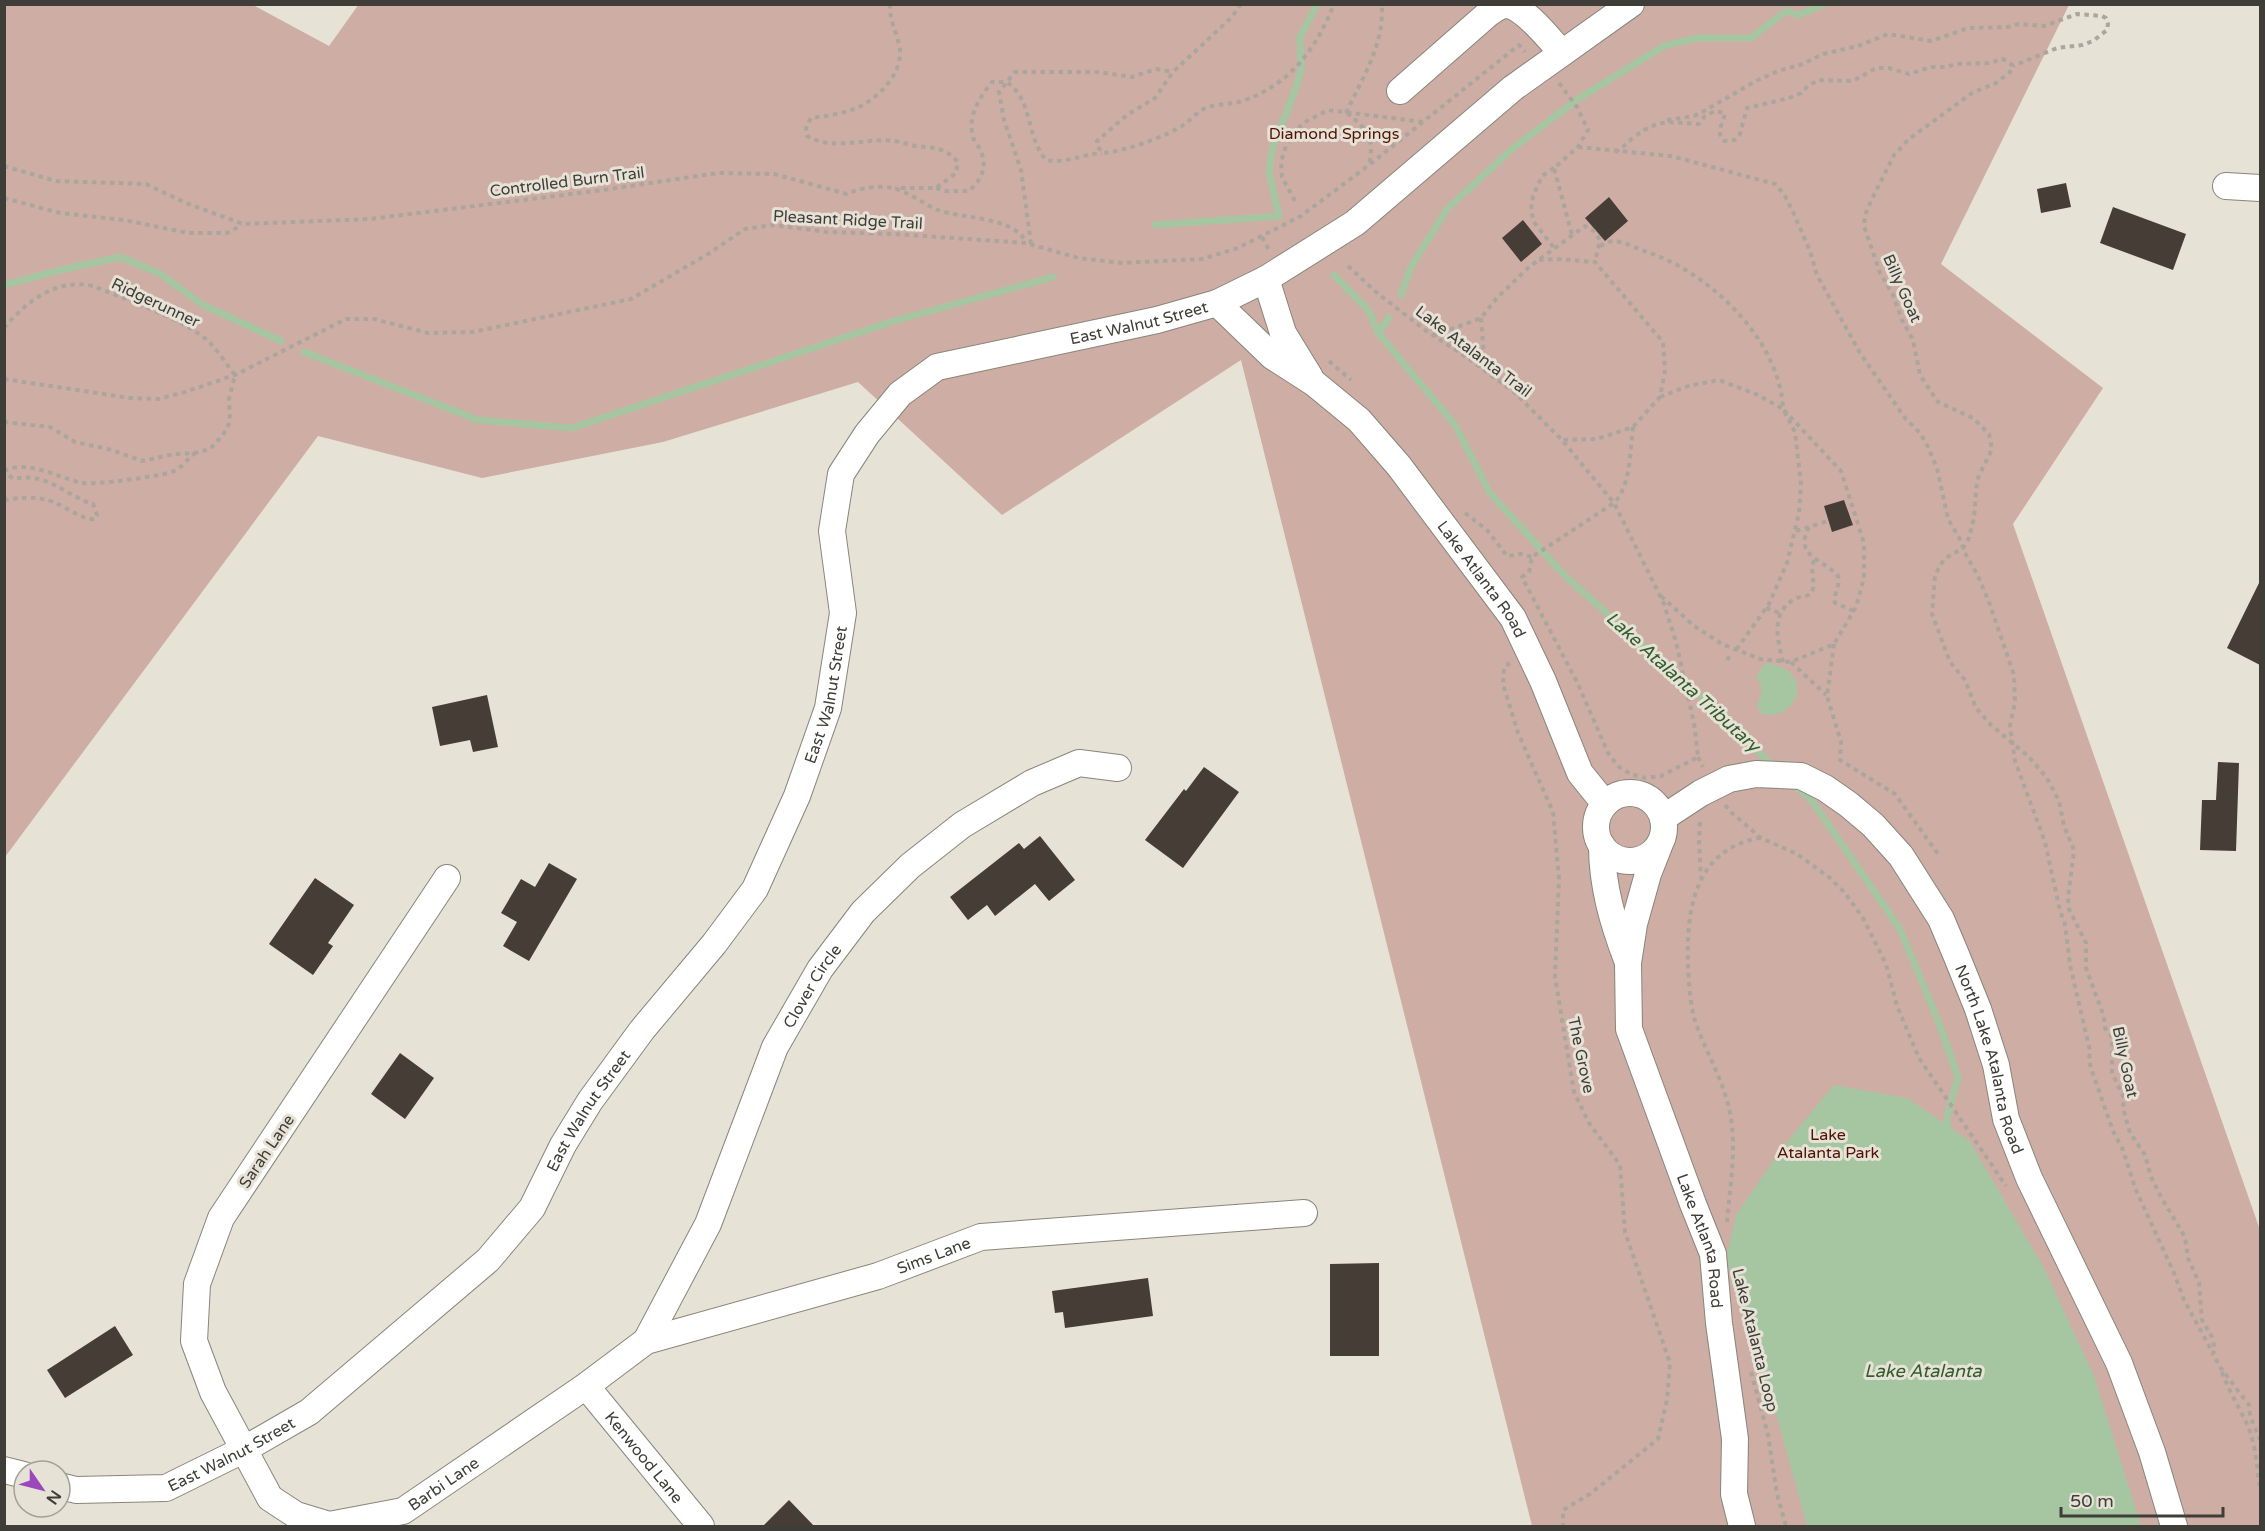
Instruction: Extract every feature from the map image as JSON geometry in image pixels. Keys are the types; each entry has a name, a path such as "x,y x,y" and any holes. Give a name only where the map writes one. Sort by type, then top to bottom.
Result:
{"street":[{"name":"East Walnut Street","path":"72,1489 166,1488 243,1450 309,1412 488,1260 532,1208 563,1145 590,1101 642,1030 714,944 755,889 797,796 828,708 843,613 832,531 841,474 867,434 900,394 937,367 1157,320 1217,303 1266,279 1355,223 1513,88 1631,4"},
{"path":"1400,91 1499,6 1508,5 1519,9 1562,53"},
{"path":"2226,186 2260,188"},
{"name":"Lake Atlanta Road","path":"1266,279 1283,333 1314,382"},
{"name":"Lake Atlanta Road","path":"1217,303 1272,356 1314,382 1359,420 1399,466 1513,618 1543,681 1580,773 1605,804"},
{"name":"Clover Circle","path":"646,1341 708,1224 775,1047 820,969 863,912 910,866 962,825 1032,783 1079,763 1118,768"},
{"name":"North Lake Atalanta Road","path":"1663,818 1701,793 1729,779 1756,774 1801,776 1826,788 1848,804 1873,825 1901,856 1941,919 1966,978 1996,1065 2006,1119 2029,1178 2119,1363 2152,1452 2174,1527"},
{"path":"1625,793 1647,797 1656,804 1663,818 1664,836 1659,846 1641,860 1630,862 1609,855 1597,836 1596,824 1605,804 1625,793"},
{"name":"Lake Atlanta Road","path":"1602,846 1602,870 1614,925 1628,963"},
{"name":"Lake Atlanta Road","path":"1659,846 1648,874 1628,963 1629,1029 1713,1254 1719,1323 1736,1439 1734,1494 1743,1527"},
{"name":"Sarah Lane","path":"243,1450 213,1392 194,1341 197,1284 221,1218 447,878"},
{"name":"Sims Lane","path":"586,1386 646,1341 878,1276 981,1237 1304,1213"},
{"name":"Barbi Lane","path":"243,1450 270,1498 296,1515 329,1525 403,1511 586,1386"},
{"name":"Kenwood Lane","path":"586,1386 701,1527"}],"path":[{"path":"890,4 890,13 900,50 895,72 876,95 865,103 835,114 811,118 806,124 807,136 842,145 893,141 917,146 933,146 951,154 958,162 956,173 936,188"},
{"path":"1103,153 1097,146 1097,141 1127,115 1155,98 1173,72 1194,54 1212,33 1232,17 1241,4"},
{"path":"1007,82 1021,96 1034,142 1046,160 1059,162 1090,153 1113,152 1160,138 1185,124 1205,108 1242,101 1275,86 1309,54 1334,4"},
{"path":"1346,112 1378,45 1383,22 1382,4"},
{"name":"Billy Goat","path":"1615,152 1653,125 1694,116 1778,71 1803,64 1823,54 1858,46 1888,34 1931,41 1968,28 2008,27 2019,24 2044,26 2076,14 2106,18 2107,30 2093,41 2082,45 2057,48 2013,66 2010,72 1996,83 1972,93 1908,140 1894,155 1865,215 1866,236 1880,273 1893,295 1902,320 1913,340 1920,375 1938,402 1972,418 1989,434 1992,449 1977,480 1974,518 1969,538 1963,548 1946,558 1940,565 1935,576 1932,614 1950,662 1965,680 1976,708 2030,757 2059,801 2064,826 2074,850 2068,898 2069,909 2086,943 2086,968 2104,1017 2105,1028 2112,1036 2112,1073 2124,1098 2123,1108 2130,1133 2145,1155 2160,1197 2185,1237 2188,1258 2199,1283 2202,1320 2212,1337 2215,1349 2213,1354"},
{"name":"Pleasant Ridge Trail","path":"4,379 130,398 158,399 235,375 346,319 374,319 428,333 473,332 631,299 708,254 745,229 773,225 827,232 894,234 1028,244 1078,258 1122,263 1202,259 1238,248 1301,216 1370,165 1519,45 1524,50"},
{"name":"Billy Goat","path":"1664,121 1699,124 1705,116 1714,111 1720,111 1725,113 1718,132 1724,141 1730,142 1740,134 1747,108 1789,98 1801,93 1809,85 1819,80 1853,81 1876,68 1889,68 1909,74 1931,67 1946,68 1956,64 1990,63 2002,60 2008,61 2013,66"},
{"path":"1028,244 1021,170 1004,120 999,92 1015,72 1098,72 1132,77 1156,69 1173,72"},
{"name":"Controlled Burn Trail","path":"4,166 56,181 146,184 186,203 243,224 370,219 718,173 774,174 847,194 860,188 936,188 969,191 979,182 984,172 980,149 973,137 973,111 979,98 992,82 1007,82"},
{"path":"1554,248 1534,222 1531,210 1533,196 1542,176 1578,147 1588,130 1577,107 1561,84"},
{"path":"1295,201 1282,177 1281,162 1294,132 1305,122 1328,110 1424,122"},
{"path":"1346,112 1362,126 1371,140 1370,165"},
{"name":"Billy Goat","path":"1578,147 1671,156 1775,184 1784,194 1793,212 1810,251 1817,275 1860,352 1905,418 1920,433 1927,445 1937,468 1948,519 1989,602 2014,675 2015,702 2010,726 2015,760 2045,842 2056,884 2060,911 2065,924 2070,965 2090,1051 2089,1061 2092,1071 2113,1131 2123,1150 2135,1188 2184,1300 2245,1420 2254,1449 2260,1490"},
{"path":"1554,168 1572,235"},
{"name":"Controlled Burn Trail","path":"891,188 939,210 1002,223 1023,236 1028,244"},
{"name":"Controlled Burn Trail","path":"4,198 60,213 124,220 188,233 226,233 243,224"},
{"path":"1433,336 1481,318 1496,299 1539,260 1584,226 1592,228 1600,240 1595,262"},
{"path":"1262,237 1267,245"},
{"path":"1600,246 1614,241 1663,257 1688,271 1714,291 1761,343 1774,367 1782,389 1784,409 1795,432 1801,484 1796,531 1783,573 1766,608 1727,660"},
{"path":"1539,260 1595,262 1663,342 1665,371 1660,397"},
{"name":"Lake Atalanta Trail","path":"1348,266 1377,293 1433,336 1515,393 1562,440 1614,502 1661,596 1676,642 1694,723 1698,757 1661,776 1646,778 1633,775 1619,767 1608,753 1578,684 1522,577 1529,572 1532,557 1614,502"},
{"name":"Ridgerunner","path":"4,328 20,309 46,292 68,285 93,286 153,311 202,337 210,343 235,375"},
{"path":"1481,318 1484,357 1497,379"},
{"path":"4,422 50,428 75,442 108,449 143,461 174,454 195,453 210,449 223,435 230,422 229,399 235,375"},
{"path":"1562,440 1597,439 1633,427 1660,397 1689,386 1719,380 1758,395 1784,409 1841,471 1864,543 1864,578 1854,611 1834,644 1827,696 1840,742 1840,760 1895,794 1938,854"},
{"path":"1614,502 1621,496 1633,427"},
{"path":"4,500 36,497 48,500 91,520 97,515 93,504 81,501 59,486 24,477 14,480 6,470 18,467 52,473 86,484 111,482 172,472 195,453"},
{"path":"1796,531 1828,521"},
{"path":"1809,527 1805,534 1805,545 1814,560 1838,576 1839,584 1835,603 1854,611"},
{"path":"1783,662 1777,631 1780,614 1790,602 1811,594 1814,586 1811,570 1814,560"},
{"path":"1661,596 1694,626 1734,652 1760,659 1791,662 1834,644"},
{"path":"1766,608 1780,614"},
{"name":"The Grove","path":"1527,649 1504,667 1503,684 1518,733 1553,812 1559,879 1555,977 1574,1092 1590,1123 1620,1165 1625,1232 1670,1363 1667,1400 1658,1439 1590,1494 1563,1510 1563,1527"},
{"path":"1791,662 1827,696"},
{"path":"1720,798 1732,813 1761,838 1797,854 1830,878 1845,893 1863,918 1886,964 1897,1006 1919,1058 2010,1193"},
{"path":"1700,820 1701,878"},
{"path":"1726,1227 1733,1161 1730,1114 1720,1080 1695,1022 1689,982 1687,939 1694,896 1701,878 1716,858 1742,841 1761,838"},
{"name":"Lake Atalanta Loop","path":"1750,1367 1768,1435 1777,1494 1786,1527"},
{"name":"Billy Goat","path":"2220,1367 2248,1405 2260,1440"}],"green space":[{"name":"Lake Atalanta Park","path":"359,4 2069,5 1941,264 2103,388 2013,524 2260,1230 2260,1526 1532,1526 1241,360 1002,515 858,382 663,442 482,478 318,436 5,857 5,5 253,5 329,46"}],"water":[{"path":"1765,663 1783,668 1793,676 1797,685 1796,696 1791,705 1783,712 1772,715 1760,713 1757,705 1761,688 1756,678"},
{"name":"Lake Atalanta","path":"1834,1085 1907,1098 1969,1140 2044,1268 2094,1376 2141,1526 1807,1526 1779,1424 1731,1279 1727,1254 1736,1215 1785,1144"}],"building":[{"path":"2066,183 2071,207 2041,213 2037,189"},
{"path":"1609,197 1628,221 1605,241 1585,218"},
{"path":"2113,207 2186,234 2173,270 2100,243"},
{"path":"1523,220 1542,244 1521,262 1502,238"},
{"path":"1844,500 1853,525 1832,532 1824,506"},
{"path":"2260,581 2260,665 2227,648"},
{"path":"487,695 498,747 473,752 470,740 440,746 432,707"},
{"path":"2218,762 2239,763 2236,851 2200,850 2202,800 2216,800"},
{"path":"1204,767 1239,792 1183,868 1145,840"},
{"path":"1040,836 1075,880 1049,901 1035,884 995,916 987,905 968,920 950,897 1019,843 1024,849"},
{"path":"549,863 577,879 529,961 503,946 517,922 501,913 521,879 535,887"},
{"path":"315,878 354,905 328,943 333,946 313,975 269,944"},
{"path":"400,1053 434,1078 405,1119 371,1094"},
{"path":"1379,1263 1379,1356 1330,1356 1330,1264"},
{"path":"1148,1278 1153,1316 1065,1328 1063,1312 1055,1313 1052,1291"},
{"path":"115,1326 133,1355 65,1398 47,1370"},
{"path":"789,1500 815,1527 762,1527"}],"waterway":[{"name":"Lake Atalanta Tributary","path":"1155,225 1279,216 1269,173 1272,149 1301,70 1300,37 1317,4"},
{"path":"1401,295 1411,267 1447,209 1512,149 1578,99 1664,46 1697,38 1751,38 1786,11 1799,15 1824,4"},
{"path":"4,285 120,257 159,273 203,305 281,341"},
{"name":"Lake Atalanta Tributary","path":"1334,275 1369,311 1379,334 1455,425 1490,493 1566,577 1714,708 1775,768"},
{"path":"304,352 478,420 572,428 894,321 1053,277"},
{"path":"1379,334 1389,317"},
{"name":"Lake Atalanta Tributary","path":"1792,783 1812,801 1900,929 1937,1018 1958,1077 1947,1117 1948,1134"}],"park label":[{"name":"Diamond Springs","path":"1334,133"}]}
